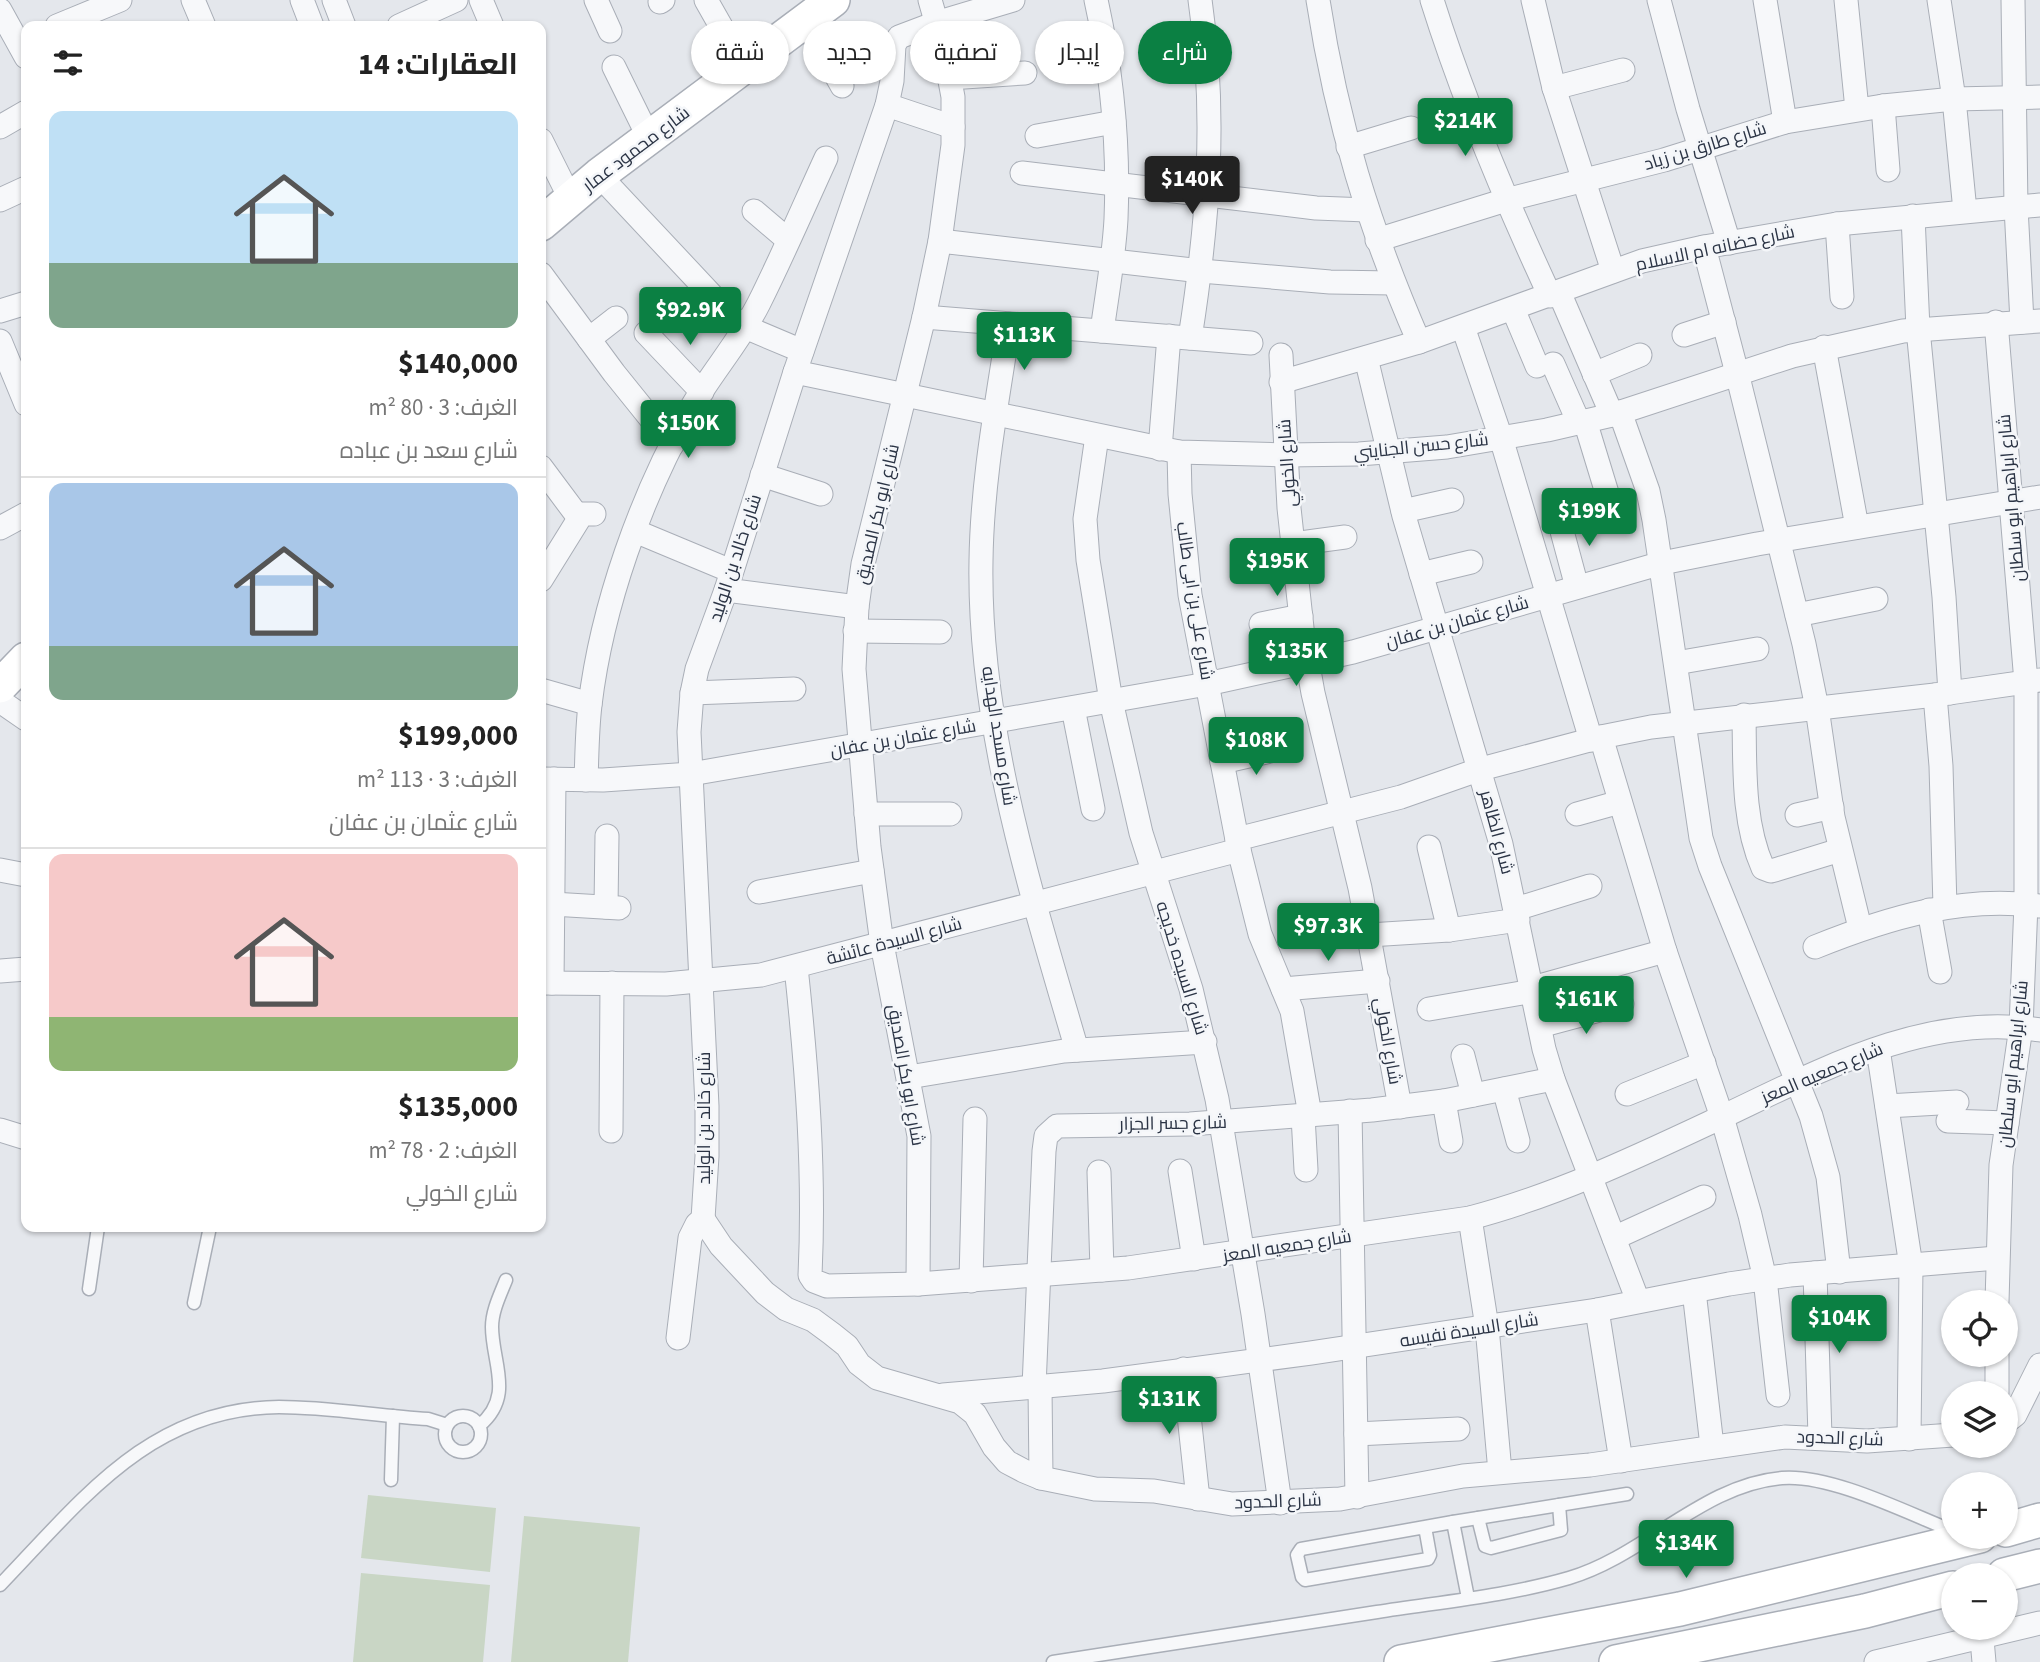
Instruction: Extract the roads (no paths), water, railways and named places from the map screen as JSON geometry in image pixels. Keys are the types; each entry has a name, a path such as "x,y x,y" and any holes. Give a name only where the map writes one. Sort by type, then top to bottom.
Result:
{"street":[{"path":"193,0 202,21"},
{"path":"302,0 310,21"},
{"path":"334,0 342,21"},
{"path":"409,21 456,0"},
{"path":"481,0 490,21"},
{"path":"596,0 610,32"},
{"path":"706,0 718,21"},
{"name":"شارع محمود عمار","path":"789,32 833,0"},
{"name":"شارع ابو بكر الصديق","path":"930,0 935,21"},
{"name":"شارع خالد بن الوليد","path":"943,21 1013,0"},
{"path":"1096,0 1110,80 1116,184 1112,262 1102,331"},
{"name":"شارع على بن ابى طالب","path":"1200,0 1208,73 1208,196 1201,271 1180,337 1170,451 1180,494 1190,595 1238,844 1260,934 1297,1030 1306,1115 1306,1170"},
{"path":"1318,0 1326,51 1348,147 1377,240 1419,342"},
{"path":"1432,0 1466,102 1506,200 1616,413 1648,491 1662,563 1696,808 1710,866 1811,1116 1828,1177 1839,1272"},
{"path":"1533,0 1554,88 1613,271"},
{"path":"1659,0 1729,243"},
{"path":"1765,0 1785,122"},
{"path":"1846,0 1857,109"},
{"path":"1938,0 1954,99 1965,211"},
{"path":"2013,0 2016,207 2031,321"},
{"path":"0,10 18,48"},
{"path":"75,21 110,11"},
{"path":"804,20 842,86"},
{"name":"شارع خالد بن الوليد","path":"703,1219 707,1156 689,732 692,693 697,669 799,361 887,105 892,81 894,45 899,37 910,33"},
{"path":"614,67 649,138"},
{"path":"1554,88 1623,70"},
{"path":"1021,73 1026,73"},
{"name":"شارع محمود عمار","path":"546,220 599,175 721,84"},
{"name":"شارع ابو بكر الصديق","path":"918,1284 919,1136 882,944 872,871 860,746 855,631 863,564 940,241 953,145 953,97 950,84"},
{"name":"شارع طارق بن زياد","path":"1377,240 1506,200 1700,149 1785,122 1857,109 1954,99 2040,97"},
{"path":"887,105 953,127"},
{"path":"1883,106 1888,170"},
{"path":"0,127 21,115"},
{"path":"1037,136 1114,122"},
{"path":"1348,147 1411,128"},
{"path":"546,150 570,198"},
{"path":"586,780 590,704 606,627 635,531 656,474 702,392 759,303 826,158"},
{"path":"1021,173 1316,208 1367,210"},
{"name":"شارع حسن الجنايني","path":"599,175 722,307 745,327 799,361 905,396 1170,451 1286,455 1389,452 1501,438 1616,413 1824,348 1918,329 2031,321"},
{"path":"0,200 21,190"},
{"name":"شارع حضانه ام الاسلام","path":"1281,382 1419,342 1642,261 1704,247 1837,224 2040,205"},
{"path":"754,211 788,240"},
{"path":"1913,216 1918,329 1928,449 1937,515 1942,694 1937,908 1940,972"},
{"path":"1837,224 1842,297"},
{"path":"940,241 1201,271 1357,284 1393,283"},
{"path":"1704,247 1797,615 1817,708 1840,850 1860,928"},
{"path":"546,281 671,445"},
{"path":"0,311 21,305"},
{"path":"1513,309 1582,422 1607,493"},
{"path":"924,317 1251,343"},
{"path":"589,339 616,318"},
{"path":"1684,335 1724,322"},
{"name":"شارع ابراهيم ابو سلطان","path":"1996,322 2011,502 2033,681 2030,1028 2007,1123 2001,1165 1997,1290"},
{"name":"شارع مسجد الهدايه","path":"1009,324 983,503 981,564 984,634 1009,804 1077,1049"},
{"path":"1463,327 1501,438 1547,596 1620,802 1665,951 1722,1117 1765,1279 1778,1395"},
{"path":"646,333 702,392"},
{"path":"0,341 21,392"},
{"path":"1824,348 1857,527"},
{"name":"شارع الخولي","path":"1281,355 1293,544 1307,663 1369,935 1400,1107"},
{"path":"1594,374 1640,355"},
{"name":"شارع الظاهر","path":"1366,358 1403,511 1481,769 1517,914 1553,1079 1638,1301"},
{"name":"شارع السيده خديجه","path":"1097,436 1085,519 1088,560 1111,701 1141,833 1191,989 1205,1042 1221,1122 1280,1503"},
{"path":"546,472 587,516 546,573"},
{"path":"762,475 821,494"},
{"name":"شارع عثمان بن عفان","path":"547,779 586,780 691,774 1207,684 1353,653 1662,563 2040,497"},
{"path":"1403,511 1452,500"},
{"path":"0,528 21,517"},
{"path":"1559,520 1577,587"},
{"path":"635,531 728,580 857,607"},
{"path":"1293,544 1345,537"},
{"path":"1421,574 1471,562"},
{"path":"1797,615 1876,599"},
{"path":"1261,624 1301,616"},
{"path":"855,631 940,632"},
{"path":"1675,663 1757,649"},
{"path":"0,685 21,664"},
{"name":"شارع السيدة عائشة","path":"546,983 666,984 761,975 1153,873 1238,844 1401,797 1481,769 1596,739 1684,722 1942,694 2033,681"},
{"path":"692,693 794,689"},
{"path":"546,691 590,704"},
{"path":"0,701 21,716"},
{"path":"1073,708 1093,809"},
{"path":"1744,715 1748,803 1753,838 1763,868 1770,871 1840,850"},
{"path":"1222,762 1279,749"},
{"path":"546,983 552,904 547,779"},
{"path":"1577,814 1620,802"},
{"path":"1797,815 1832,807"},
{"path":"866,814 950,814"},
{"path":"552,904 612,907 607,836"},
{"path":"1429,847 1449,930"},
{"path":"0,870 21,874"},
{"path":"759,892 872,871"},
{"path":"1369,935 1449,930 1517,914 1590,886"},
{"path":"1815,947 1860,928 1937,908 2033,905"},
{"path":"1429,1009 1532,990 1665,951"},
{"name":"شارع جمعيه المعز","path":"796,967 811,1126 813,1175 810,1275 814,1282 820,1285 918,1284 1102,1270 1471,1218 1519,1205 1590,1176 1798,1080 1913,1037 1984,1026 2030,1028"},
{"path":"0,971 21,969"},
{"path":"1283,989 1378,981"},
{"path":"611,1131 612,984"},
{"path":"1540,1026 1622,1004"},
{"path":"909,1077 1077,1049 1205,1042"},
{"path":"1878,1049 1911,1266 1909,1439"},
{"path":"1463,1056 1474,1095"},
{"path":"1627,1094 1704,1063"},
{"name":"شارع جسر الجزار","path":"1041,1478 1037,1387 1044,1151 1046,1136 1057,1126 1221,1122 1400,1107 1553,1079"},
{"path":"1504,1089 1518,1141"},
{"path":"1444,1101 1451,1142"},
{"path":"1887,1106 1953,1111 2007,1123"},
{"path":"1350,1111 1357,1497"},
{"path":"971,1281 975,1119"},
{"path":"0,1130 21,1136"},
{"path":"1181,1171 1194,1259"},
{"path":"1099,1172 1102,1270"},
{"path":"1614,1238 1704,1197"},
{"path":"1471,1218 1487,1327 1500,1472"},
{"path":"678,1338 690,1238 696,1224 703,1219"},
{"name":"شارع الحدود","path":"703,1219 721,1246 765,1293 832,1334 847,1346 859,1364 877,1378 960,1402 975,1414 994,1447 1007,1462 1041,1478 1095,1489 1154,1491 1232,1504 1280,1503 1357,1497 1463,1476 1621,1461 1784,1437 1867,1441 1941,1436"},
{"name":"شارع السيدة نفيسه","path":"940,1395 1103,1381 1354,1347 1597,1310 1765,1279 1997,1258"},
{"path":"1815,1273 1819,1437"},
{"path":"1694,1291 1712,1446"},
{"path":"1597,1310 1621,1461"},
{"path":"2018,1409 2040,1365"},
{"path":"1184,1369 1198,1499"},
{"path":"1356,1434 1458,1429"},
{"path":"2018,1526 2040,1520"},
{"path":"1401,1662 1680,1609 1941,1543"},
{"path":"2018,1572 2040,1566"},
{"path":"1792,1582 1790,1600 1802,1625"},
{"path":"1759,1590 1770,1614 1768,1631"},
{"path":"1616,1662 1802,1625 1941,1591"},
{"path":"2018,1626 2040,1623"},
{"path":"1876,1662 1953,1640"},
{"path":"1982,1640 1984,1662"}],"lane":[{"path":"89,1289 97,1232"},
{"path":"194,1303 208,1232"},
{"path":"479,1426 494,1408 499,1393 498,1360 492,1328 496,1306 506,1280"},
{"path":"0,1585 79,1503 128,1458 185,1425 227,1413 281,1407 428,1419 447,1424"},
{"path":"466,1415 479,1426 481,1436 474,1448 461,1452 449,1445 445,1431 452,1419 466,1415"},
{"path":"391,1480 393,1416"},
{"path":"1053,1662 1556,1582 1591,1571 1729,1492 1761,1481 1786,1478 1822,1483 1846,1489 1941,1526"},
{"path":"1425,1527 1430,1555 1428,1559 1305,1580 1302,1577 1297,1555 1300,1549 1453,1522 1627,1494"},
{"path":"1478,1518 1485,1546 1489,1548 1561,1530 1559,1505"},
{"path":"1453,1522 1468,1598"}]}
